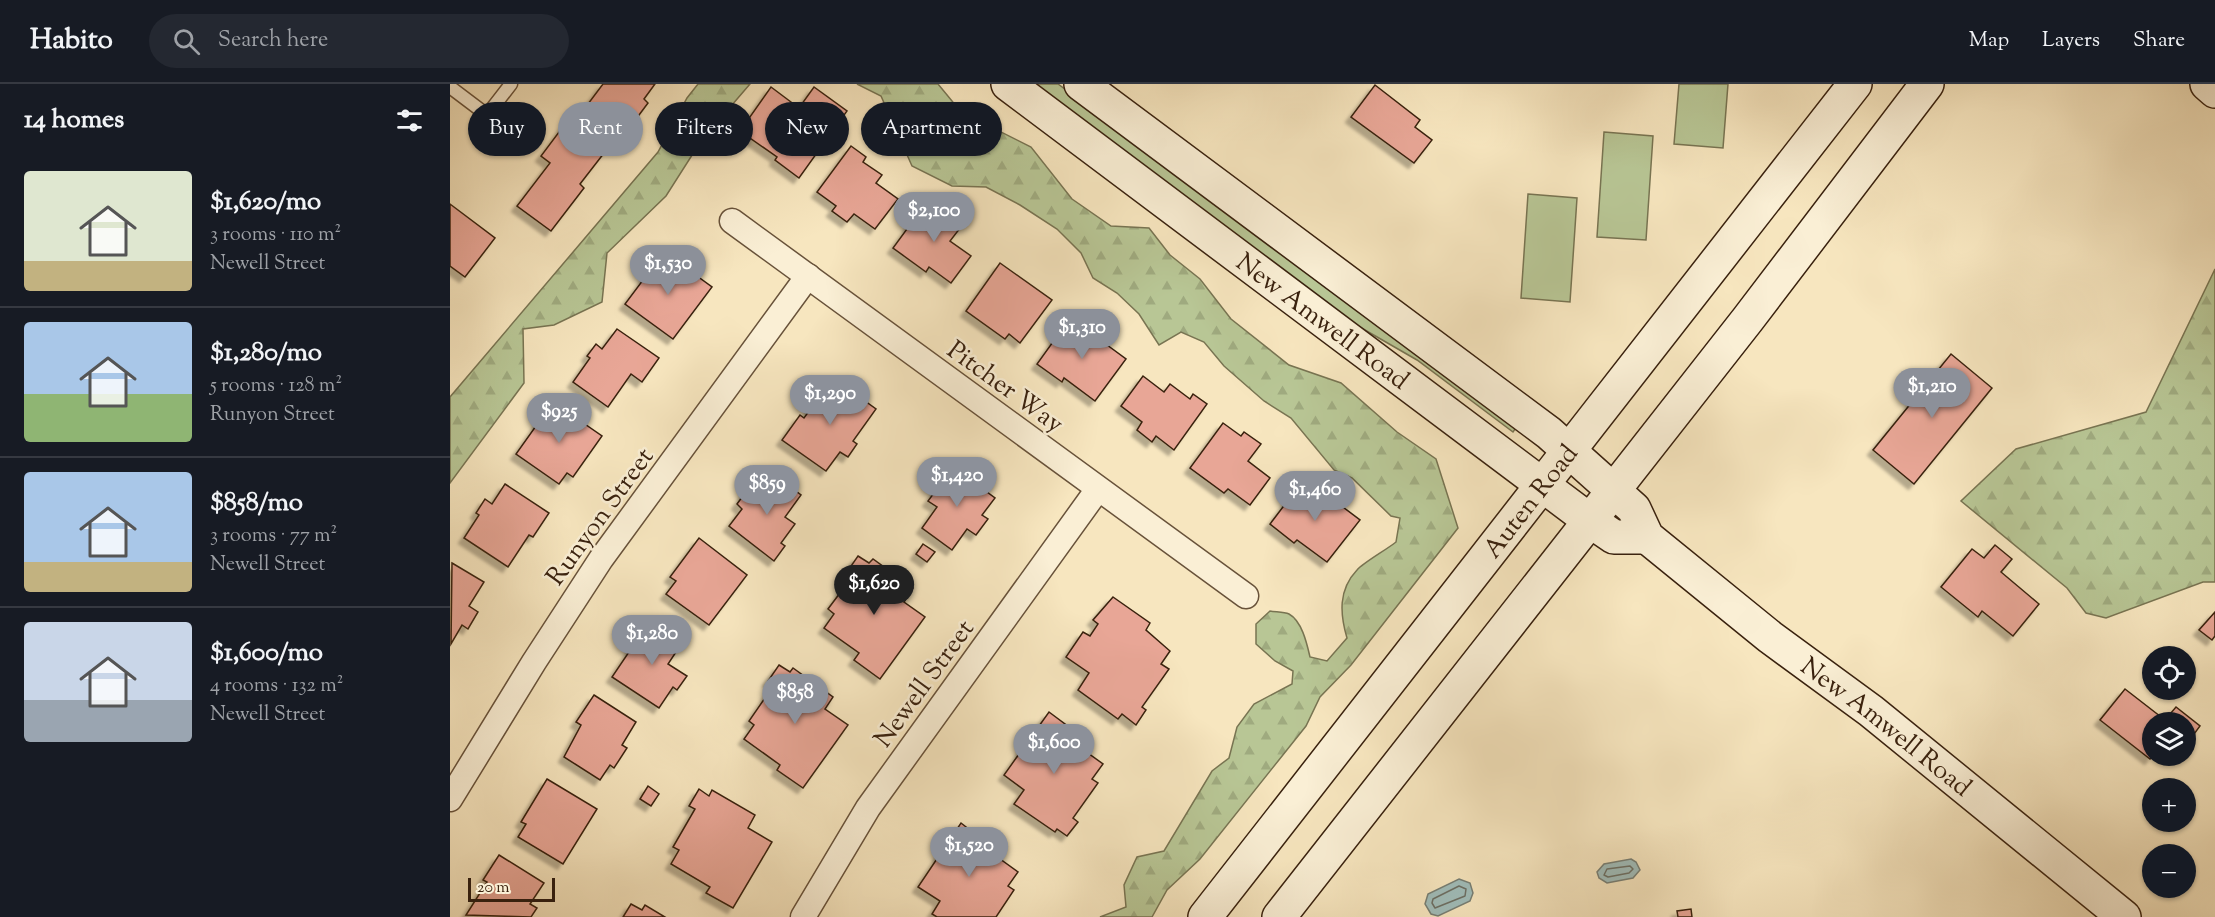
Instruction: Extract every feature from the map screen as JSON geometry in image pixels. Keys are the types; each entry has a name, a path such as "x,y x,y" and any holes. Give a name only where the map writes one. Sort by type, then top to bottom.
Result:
{"street":[{"name":"New Amwell Road","path":"1008,84 1589,520 1614,537 1647,537"},
{"name":"New Amwell Road","path":"1081,84 1571,451 1634,509 1647,537 1770,637 1871,711 2124,917"},
{"name":"Auten Road","path":"1205,917 1571,451 1855,84"},
{"path":"1279,917 1748,319 1927,84"},
{"path":"2207,84 2215,90"},
{"name":"Pitcher Way","path":"732,220 1246,596"},
{"name":"Runyon Street","path":"450,799 534,662 601,559 808,276"},
{"name":"Newell Street","path":"803,917 868,808 1098,489"}],"lane":[{"path":"450,87 487,115 511,84"}],"green space":[{"path":"698,84 750,84 735,102 685,102"},
{"path":"857,84 938,84 953,102 884,102 881,96"},
{"path":"1023,84 1058,84 1518,425 1513,432 1417,360 1332,311"},
{"path":"1679,84 1728,84 1723,148 1674,144"},
{"path":"1002,132 1031,147 1072,199 1111,226 1149,228 1170,255 1200,279 1231,319 1289,365 1341,383 1397,432 1436,459 1458,528 1351,665 1320,697 1306,726 1200,859 1167,890 1152,917 1100,917 1126,907 1124,885 1137,857 1164,851 1212,771 1229,758 1237,727 1254,704 1292,684 1293,671 1275,661 1256,644 1256,624 1270,611 1289,614 1301,627 1310,657 1327,661 1347,638 1342,611 1346,586 1360,567 1396,542 1400,518 1391,516 1352,478 1334,470 1291,418 1264,401 1224,366 1204,342 1181,332 1159,345 1139,314 1117,293 1093,278 1081,253 1057,229 1020,205 986,187 952,186 912,166 908,156 1002,156"},
{"path":"1604,132 1653,136 1646,240 1597,237"},
{"path":"655,156 691,156 666,196 607,253 602,302 554,325 523,329 524,383 450,483 450,397"},
{"path":"1528,194 1577,198 1570,302 1521,298"},
{"path":"2215,269 2215,582 2203,582 2106,618 2086,613 2067,588 1961,501 2016,449 2146,412"}],"water":[{"path":"1631,859 1636,862 1640,870 1633,878 1607,883 1599,878 1597,872 1604,864"},
{"path":"1459,879 1470,883 1473,893 1470,901 1438,916 1431,914 1425,904 1428,894"}],"building":[{"path":"603,84 655,84 644,99 648,103 643,110 643,102 590,102"},
{"path":"1375,85 1420,120 1415,127 1432,140 1414,163 1351,117"},
{"path":"771,87 791,102 765,102 765,149 753,140 753,113"},
{"path":"814,87 835,102 803,102"},
{"path":"558,133 558,156 602,156 580,184 584,188 551,231 517,206 550,163 541,156 546,156 546,149"},
{"path":"851,146 861,153 861,156 866,157 863,162 882,175 876,183 898,199 875,229 854,214 847,222 832,211 836,206 817,192 844,156 849,156"},
{"path":"815,156 799,178 775,160 777,157"},
{"path":"926,203 946,217 949,212 964,223 950,241 971,256 951,283 929,267 926,272 893,248"},
{"path":"450,204 495,238 465,277 450,266"},
{"path":"664,252 712,287 673,339 625,304"},
{"path":"1000,263 1052,300 1020,343 1009,334 1005,339 966,311"},
{"path":"1068,321 1088,335 1093,329 1106,339 1103,342 1126,359 1095,401 1064,378 1062,382 1037,364"},
{"path":"617,329 659,358 642,382 631,374 608,407 573,382 590,358 587,356 596,344 602,349"},
{"path":"1951,354 1992,388 1914,484 1873,450"},
{"path":"1143,376 1164,392 1170,384 1190,399 1193,394 1207,404 1174,450 1156,436 1152,442 1137,430 1142,422 1121,406"},
{"path":"833,378 876,409 853,441 857,444 848,457 840,452 826,471 782,440 800,415 804,418"},
{"path":"553,402 602,436 573,477 567,473 559,484 516,454"},
{"path":"1223,423 1241,436 1244,432 1261,444 1248,461 1270,478 1250,505 1228,489 1224,493 1190,468"},
{"path":"949,464 995,498 982,515 988,519 976,535 967,529 952,550 922,528 937,507 928,501 943,481 939,478"},
{"path":"772,473 801,495 785,517 795,524 781,543 785,546 774,561 729,526 742,509 737,504 748,489 756,495"},
{"path":"1302,482 1320,496 1323,492 1360,520 1327,562 1297,540 1294,543 1270,524"},
{"path":"505,484 549,513 533,537 529,535 508,567 464,538 479,515 476,513 485,499 492,504"},
{"path":"699,538 747,575 709,625 666,594 676,581 670,577"},
{"path":"923,544 935,552 927,562 916,554"},
{"path":"1995,545 2012,559 2001,572 2039,604 2013,636 1982,611 1978,617 1941,587 1972,549 1984,558"},
{"path":"858,556 869,563 873,559 913,588 904,602 925,617 880,679 854,660 859,653 824,628 834,614 828,609 855,573 849,569"},
{"path":"452,563 484,582 469,606 478,612 468,629 462,625 451,644"},
{"path":"1113,597 1150,623 1146,630 1170,651 1161,664 1169,669 1142,707 1146,710 1136,725 1122,714 1118,719 1078,690 1089,673 1066,657 1083,632 1090,636 1098,624 1093,620"},
{"path":"2215,612 2215,636 2212,640 2199,630"},
{"path":"654,621 684,640 668,664 687,676 677,690 673,687 659,708 612,677 635,643 638,645"},
{"path":"779,665 790,672 793,668 833,697 825,709 848,725 803,788 777,770 780,765 744,739 754,725 749,721 774,685 768,681"},
{"path":"2125,689 2155,712 2142,712 2142,753 2100,720"},
{"path":"594,695 636,722 622,745 627,748 614,768 610,765 600,780 564,757 581,725 576,722"},
{"path":"2176,707 2182,712 2172,712"},
{"path":"1049,712 1073,730 1070,734 1084,744 1081,748 1103,764 1092,779 1098,783 1073,818 1078,822 1067,836 1057,829 1055,832 1014,804 1024,790 1004,775"},
{"path":"547,779 597,809 563,864 518,837 526,824 521,822"},
{"path":"648,786 659,794 651,806 640,799"},
{"path":"699,789 709,796 712,790 755,815 748,828 772,842 733,908 706,893 710,887 671,864 679,850 673,847 695,809 689,806"},
{"path":"961,823 998,852 996,856 1018,872 1008,886 1014,890 996,917 937,917 932,914 940,901 918,887"},
{"path":"499,855 544,883 530,904 537,908 531,917 466,915 487,882 483,880"},
{"path":"631,904 642,910 645,905 665,917 623,917"},
{"path":"1691,909 1692,917 1678,917 1677,911"}]}
